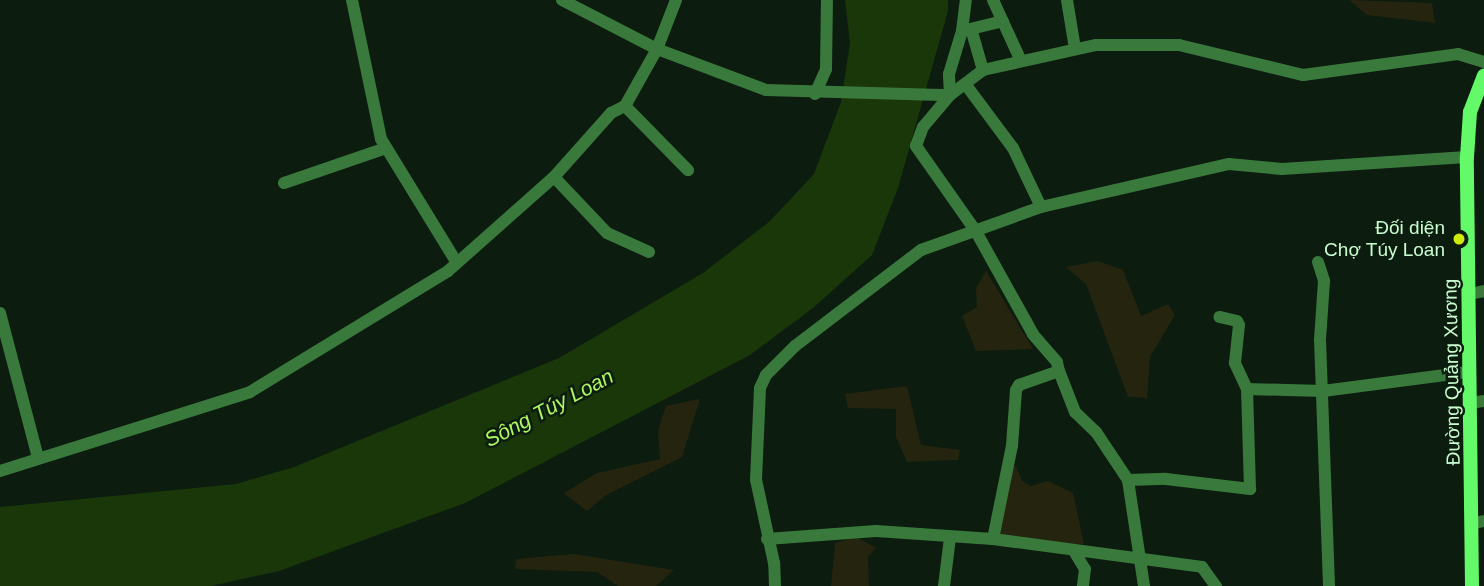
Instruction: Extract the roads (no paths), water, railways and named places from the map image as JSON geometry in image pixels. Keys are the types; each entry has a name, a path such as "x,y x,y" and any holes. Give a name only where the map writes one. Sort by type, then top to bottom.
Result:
{"street":[{"path":"352,0 374,114 386,148 457,262"},
{"path":"562,0 657,49 766,90 829,95 950,95"},
{"path":"0,471 250,392 327,349 457,262 554,177 611,113 625,106 657,49 676,0"},
{"path":"815,94 826,69 827,0"},
{"path":"965,0 967,31 984,70"},
{"path":"993,0 1020,59"},
{"path":"1067,0 1075,49"},
{"path":"967,31 1003,21"},
{"path":"950,95 949,74 967,31"},
{"path":"1144,586 1128,480 1096,432 1075,412 1057,362 1032,334 975,230 916,146 923,127 950,95 984,70 1020,59 1075,49 1154,43 1180,45 1303,75 1458,54 1484,62"},
{"name":"Đường Quảng Xương","path":"1472,586 1479,522 1477,402 1468,372 1477,293 1467,157 1470,112 1484,76"},
{"path":"966,85 1013,148 1041,207"},
{"path":"625,106 688,170"},
{"path":"284,183 386,148"},
{"path":"775,586 756,470 756,416 766,375 795,346 921,250 1041,207 1229,164 1282,169 1467,157"},
{"path":"554,177 607,233 649,252"},
{"path":"1318,262 1324,281 1322,391 1329,586"},
{"path":"0,313 38,458"},
{"path":"1128,480 1166,479 1250,489 1247,389 1235,363 1239,325 1237,321 1219,317"},
{"path":"993,539 1012,446 1016,390 1019,384 1059,371"},
{"path":"1247,389 1322,391 1468,372"},
{"path":"768,539 876,531 993,539 1074,551 1140,556 1180,568 1202,568 1216,586"},
{"path":"944,586 950,538"},
{"path":"1074,551 1085,569 1083,586"}],"water":[{"name":"Sông Túy Loan","path":"845,0 948,0 948,11 898,188 872,255 813,308 750,355 465,503 279,571 211,586 0,586 0,507 236,484 294,467 559,358 703,273 769,222 814,174 841,102 850,43"}],"place":[{"name":"Đối diện Chợ Túy Loan","path":"1459,239"}]}
